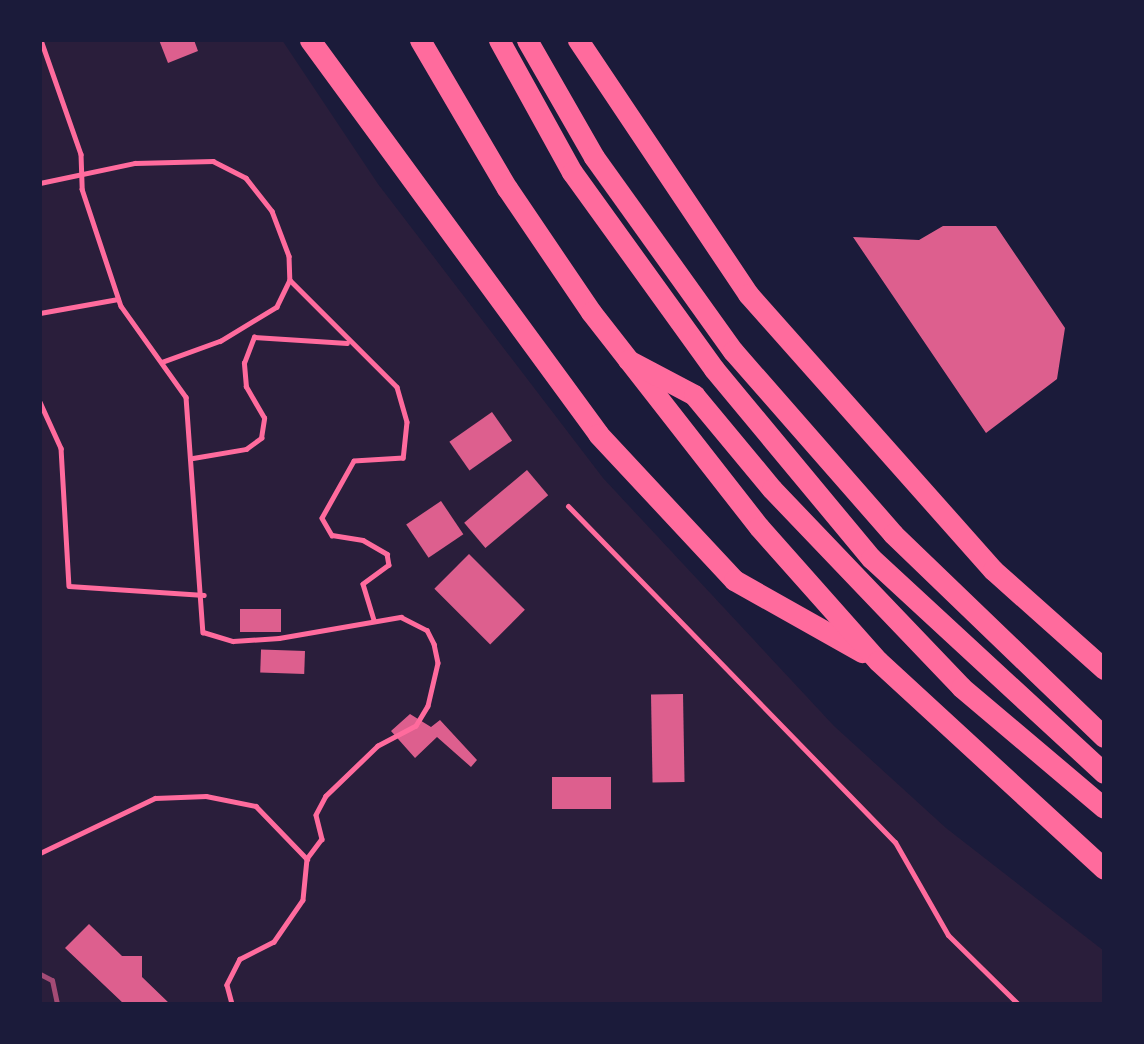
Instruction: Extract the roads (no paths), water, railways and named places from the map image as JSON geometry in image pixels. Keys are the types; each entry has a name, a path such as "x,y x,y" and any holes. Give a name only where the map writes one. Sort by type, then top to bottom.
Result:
{"highway":[{"path":"310,40 598,434 734,580 878,661"},
{"path":"420,40 507,188 624,358 759,527 878,661 1104,869"},
{"path":"499,40 572,172 732,390 871,558 1104,773"},
{"path":"527,40 594,157 733,351 893,534 1104,737"},
{"path":"578,40 748,294 993,570 1104,669"},
{"path":"624,358 694,395 772,489 961,687 1104,808"}],"lane":[{"path":"568,506 895,842 948,935 1018,1004"}],"railway":[{"path":"40,974 52,980 57,1004"}]}
